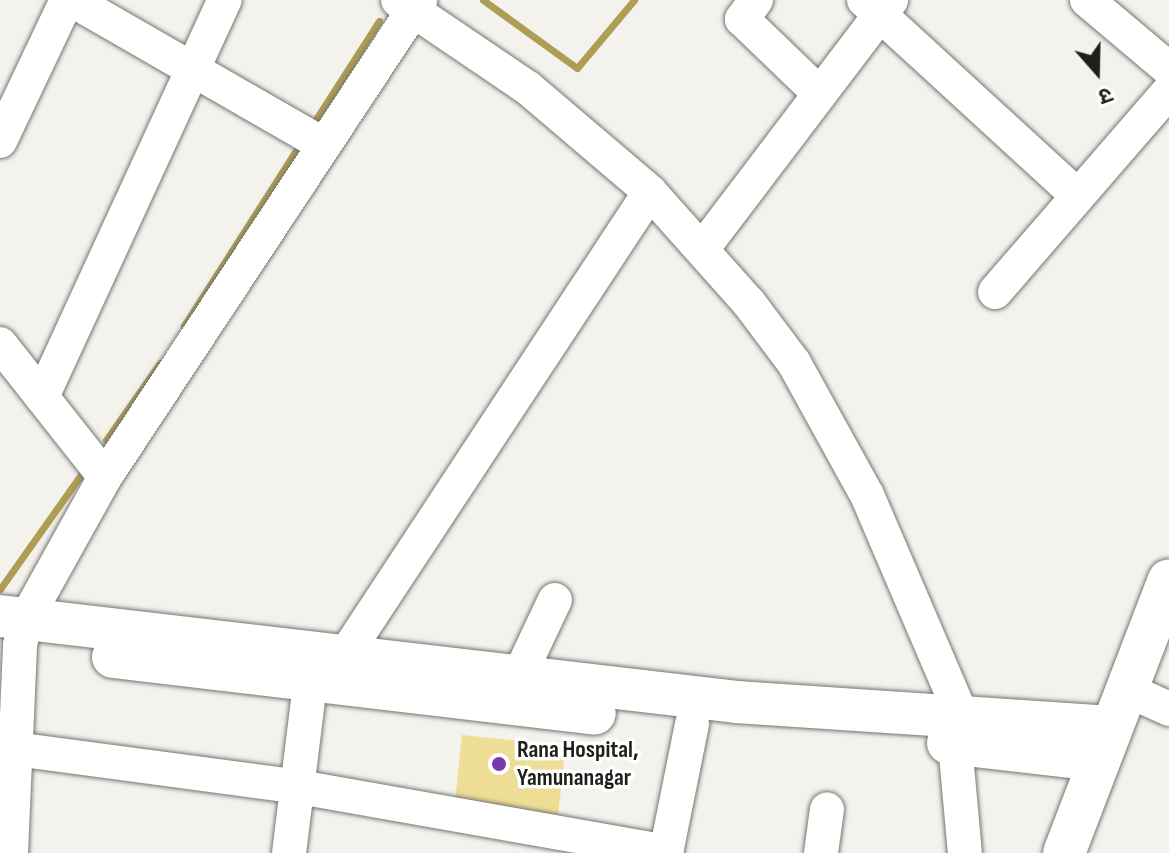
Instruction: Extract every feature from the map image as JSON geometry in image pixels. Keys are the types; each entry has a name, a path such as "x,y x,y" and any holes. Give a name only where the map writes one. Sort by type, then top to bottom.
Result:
{"main road":[{"path":"1064,853 1169,580"},
{"path":"11,631 345,655 959,730"},
{"path":"11,631 310,684 692,724 959,730 1111,725"}],"street":[{"path":"0,141 69,0 312,138"},
{"path":"42,397 225,0"},
{"path":"756,0 742,19 820,94"},
{"path":"1087,0 1169,69"},
{"path":"11,853 15,749 11,631 312,138 410,3 528,88 650,192 703,248 794,363 853,469 959,730 965,853"},
{"path":"703,248 820,94 878,5 1078,196"},
{"path":"995,292 1169,91"},
{"path":"345,655 650,192"},
{"path":"0,344 105,477"},
{"path":"519,676 555,600"},
{"path":"289,853 310,684"},
{"path":"1111,725 1169,709"},
{"path":"15,749 299,787 666,852 692,724"},
{"path":"821,853 827,809"}],"building":[{"path":"462,735 565,746 557,821 454,811"}],"waterway":[{"path":"483,0 577,68 634,0"},
{"path":"311,127 379,21"},
{"path":"184,326 300,144"},
{"path":"106,440 160,363"},
{"path":"0,589 82,473"}],"place":[{"name":"Rana Hospital, Yamunanagar","path":"499,764"}]}
